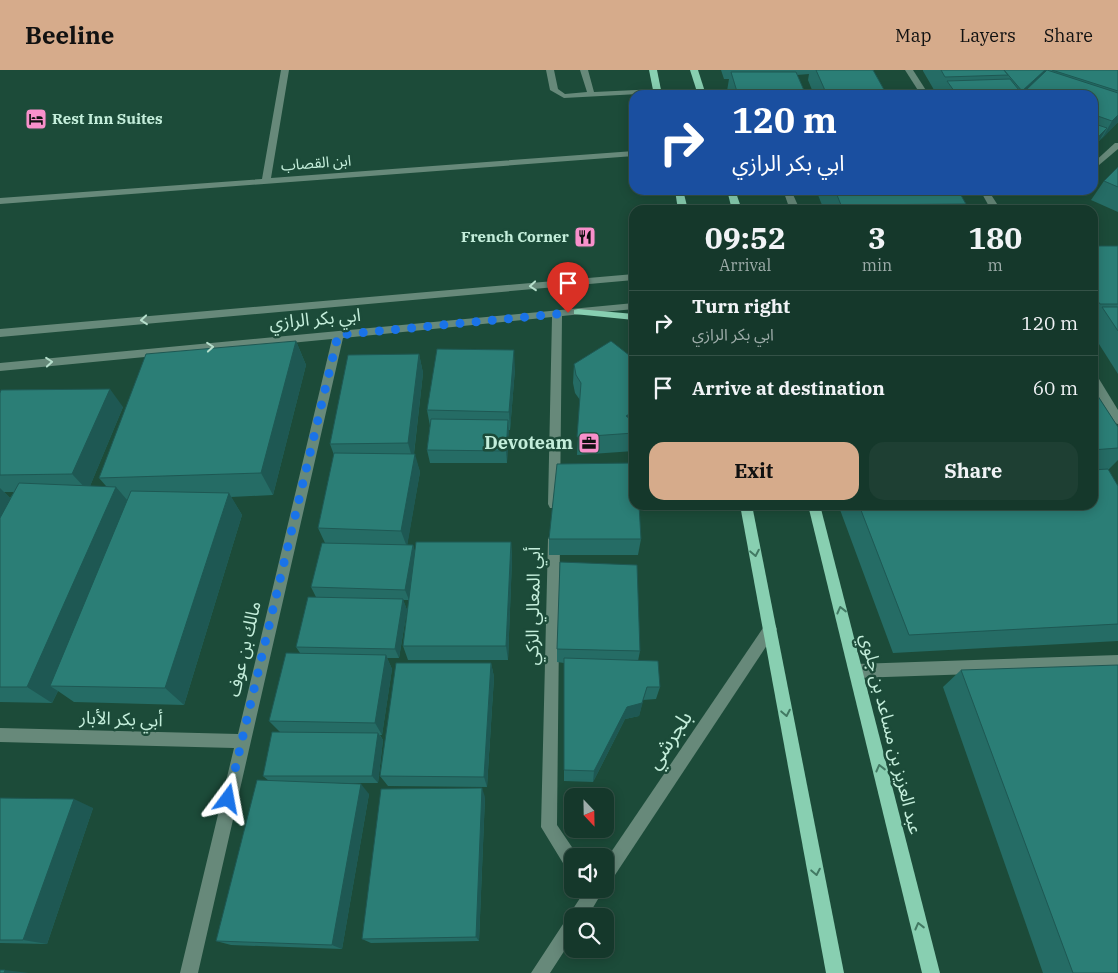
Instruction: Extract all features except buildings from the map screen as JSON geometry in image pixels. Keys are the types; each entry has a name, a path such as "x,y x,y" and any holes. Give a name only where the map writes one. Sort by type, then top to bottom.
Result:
{"main road":[{"path":"653,70 657,90"},
{"path":"694,70 700,90"},
{"path":"578,312 629,317"},
{"path":"747,510 835,973"},
{"name":"عبد العزيز بن مساعد بن جلوي","path":"815,510 931,973"}],"street":[{"path":"266,181 285,70"},
{"path":"550,70 554,90 559,94 629,93"},
{"path":"584,70 591,94"},
{"path":"909,70 922,90"},
{"path":"1098,163 1118,145"},
{"name":"ابن القصاب","path":"0,201 629,153"},
{"name":"ابي بكر الرازي","path":"0,333 629,277"},
{"name":"ابي بكر الرازي","path":"0,367 629,307"},
{"name":"أبي المعالي الزكي","path":"557,314 549,827 564,850"},
{"name":"مالك بن عوف","path":"189,973 338,335"},
{"path":"1098,384 1113,403 1118,420"},
{"name":"بلجرشي","path":"614,863 770,629"},
{"path":"856,671 1118,662"},
{"name":"أبي بكر الأبار","path":"0,734 242,741"},
{"path":"540,973 564,936"}],"place":[{"name":"Rest Inn Suites","path":"36,119"},
{"name":"French Corner","path":"585,237"},
{"name":"Devoteam","path":"589,443"}],"route":[{"path":"228,799 338,335 568,313"}]}
